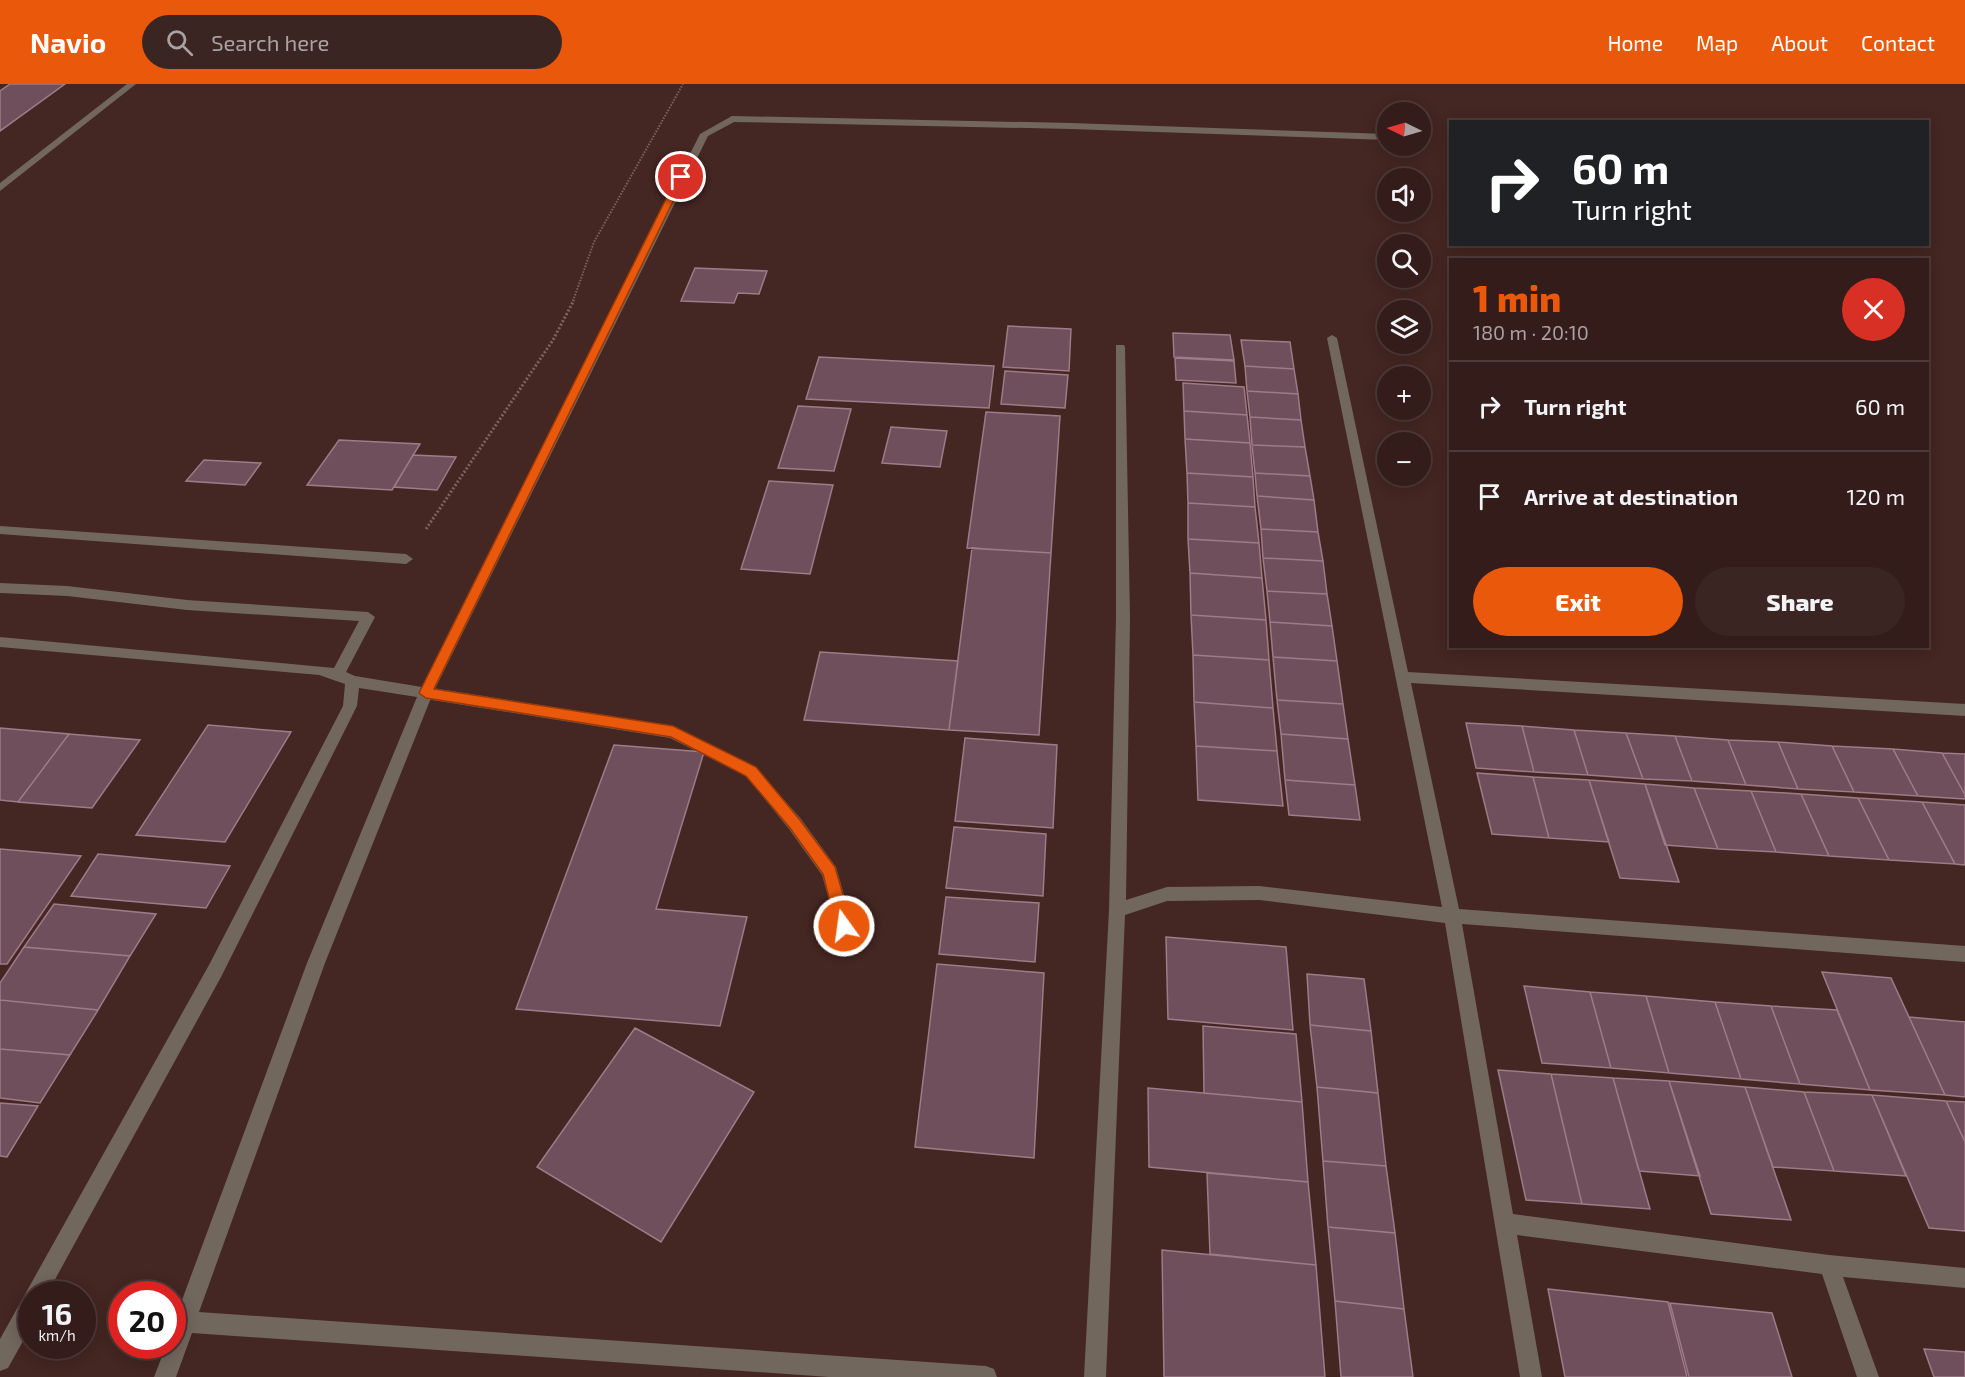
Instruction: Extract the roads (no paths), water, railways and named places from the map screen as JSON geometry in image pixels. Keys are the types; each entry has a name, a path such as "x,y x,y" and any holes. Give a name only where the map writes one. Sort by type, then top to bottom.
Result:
{"street":[{"path":"0,188 132,84"},
{"path":"986,1377 186,1322 316,963 426,693 704,134 732,119 1082,126 1377,137"},
{"path":"1332,338 1452,916 1531,1377"},
{"path":"1095,1377 1117,910 1123,618 1120,347"},
{"path":"0,530 406,559"},
{"path":"0,588 67,591 188,605 368,617 345,678 350,706 215,971 43,1281"},
{"path":"0,642 345,678 673,732 751,771 795,824 830,872 844,926"},
{"path":"1402,677 1965,710"},
{"path":"1117,910 1167,894 1258,893 1452,916 1965,954"},
{"path":"1504,1222 1829,1265 1965,1278"},
{"path":"1829,1265 1868,1377"},
{"path":"0,1360 18,1328"},
{"path":"165,1377 172,1359"}]}
